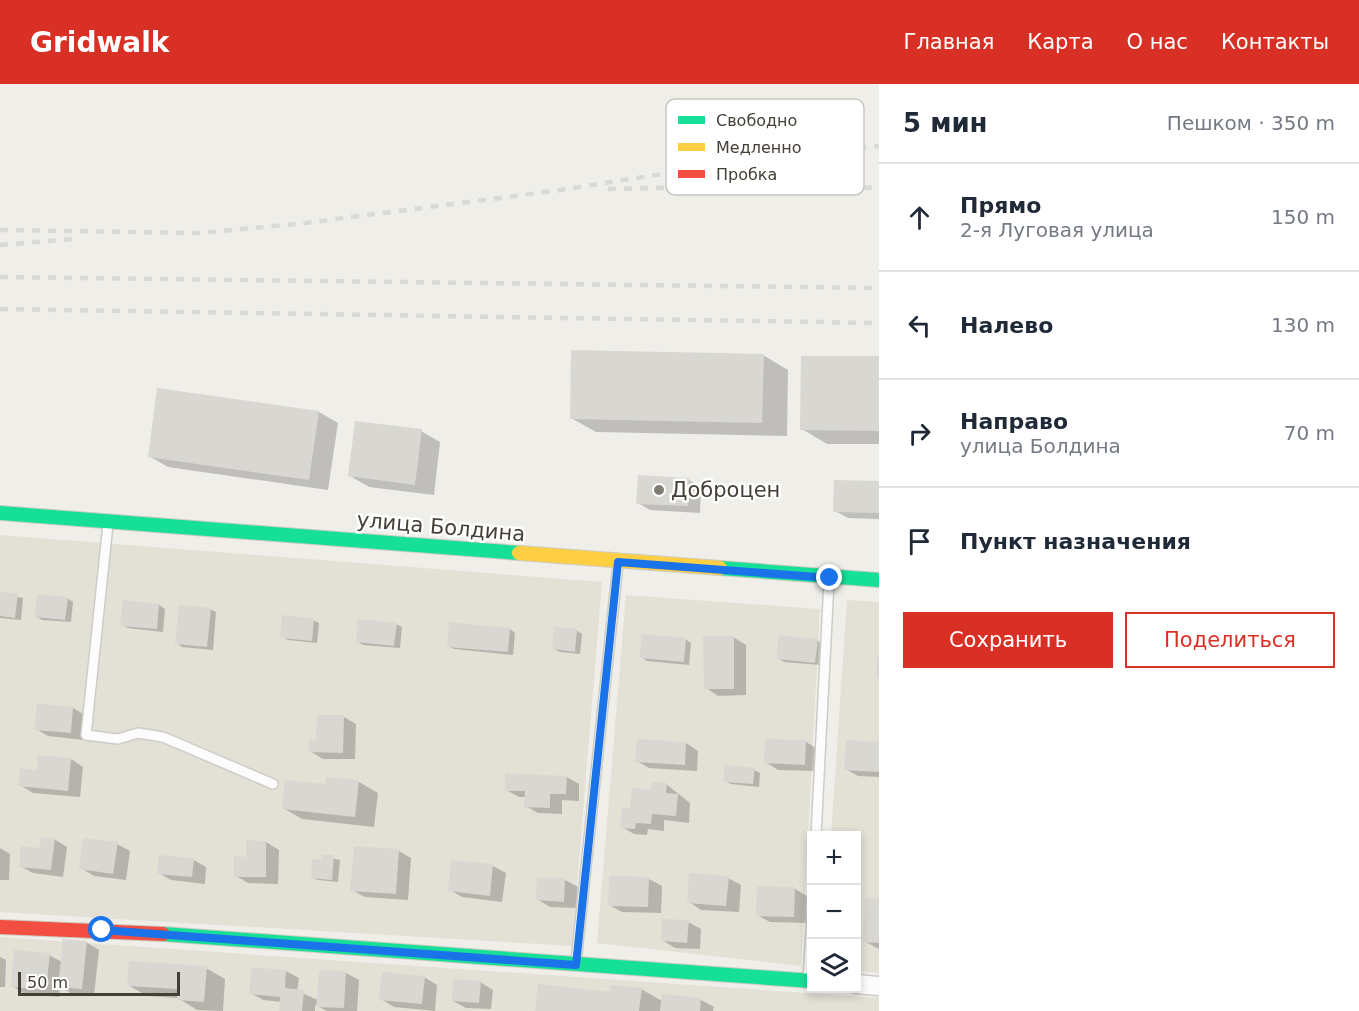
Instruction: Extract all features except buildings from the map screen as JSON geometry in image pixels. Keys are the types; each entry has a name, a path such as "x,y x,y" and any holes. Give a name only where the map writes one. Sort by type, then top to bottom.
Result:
{"main road":[{"name":"улица Болдина","path":"0,513 618,562 879,580"},
{"path":"0,927 102,930 807,981"}],"street":[{"path":"861,984 879,986"}],"lane":[{"path":"108,521 86,735 118,739 138,732 163,737 273,784"},
{"path":"576,965 618,562"},
{"path":"816,831 830,578"}],"shaded area":[{"path":"0,535 602,582 572,946 0,912"},
{"path":"626,595 820,609 801,966 597,943"},
{"path":"847,600 879,602 879,973 861,971 861,831 831,831"},
{"path":"0,937 879,998 879,1011 0,1011"}],"railway":[{"path":"864,148 879,146"},
{"path":"0,230 200,233 305,223 554,191 666,173"},
{"path":"608,189 666,188"},
{"path":"864,188 879,188"},
{"path":"0,245 72,239"},
{"path":"0,277 879,288"},
{"path":"0,309 879,323"}],"traffic: fast":[{"path":"0,513 519,553"},
{"path":"720,568 879,580"},
{"path":"163,934 807,981"}],"traffic: slow":[{"path":"519,553 720,568"}],"traffic: jam":[{"path":"0,927 163,934"}],"place":[{"name":"Доброцен","path":"659,490"}],"route":[{"path":"102,930 576,965 618,562 830,578"}]}
